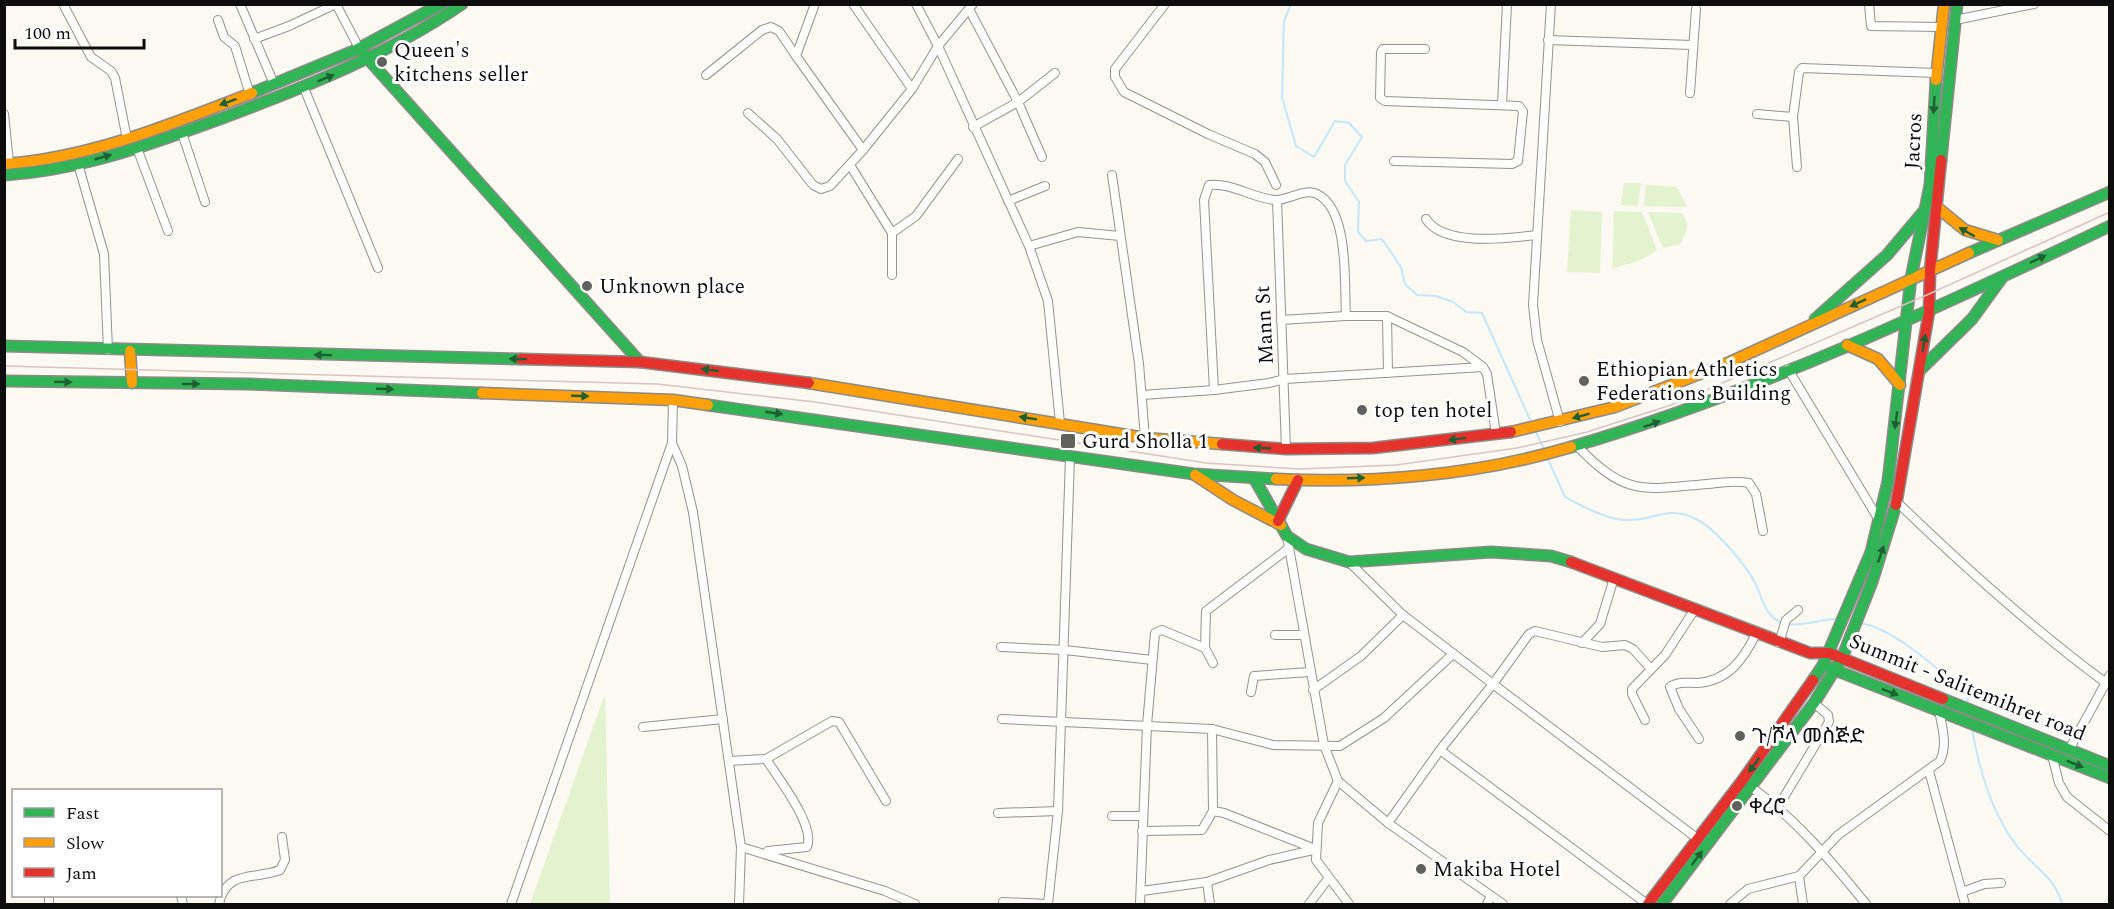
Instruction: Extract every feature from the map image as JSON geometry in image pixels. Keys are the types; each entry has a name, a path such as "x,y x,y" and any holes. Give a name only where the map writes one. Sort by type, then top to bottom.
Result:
{"main road":[{"path":"7,164 67,154 128,139 250,95 360,50 441,4"},
{"path":"4,175 78,164 137,148 304,88 405,43 462,4"},
{"name":"Jacros","path":"1842,658 1898,502 1920,370 1929,312 1936,73 1944,4"},
{"name":"Jacros","path":"1829,653 1849,609 1880,521 1900,385 1911,278 1933,207 1957,4"},
{"path":"360,50 640,362"},
{"path":"169,124 178,134"},
{"path":"4,346 130,351 640,362 773,377 1145,438 1286,449 1373,448 1496,434 1560,422 1660,390 1803,329 1911,278 2109,192"},
{"path":"1803,329 1882,261 1933,207 1965,233 1977,238 2002,240"},
{"path":"4,381 259,385 673,400 835,421 1194,474 1298,480 1410,476 1474,468 1555,452 1654,423 1929,312 2109,226"},
{"path":"1920,370 1971,319 2003,276"},
{"path":"1847,345 1866,350 1878,358 1888,367 1900,385"},
{"path":"130,351 132,383"},
{"path":"1194,474 1233,500 1282,527 1306,549 1349,562 1520,552 1551,556 1614,578 1694,612 1810,653 1823,665 1836,671 2109,776"},
{"path":"1254,478 1282,527"},
{"path":"1282,527 1298,480"},
{"name":"Summit - Salitemihret road","path":"1810,653 1829,653 2070,748 2109,766"},
{"path":"1647,904 1742,781 1829,653"},
{"path":"1662,904 1814,704 1842,658"}],"street":[{"path":"63,4 91,57 111,71 115,78 128,139"},
{"path":"240,4 274,84"},
{"path":"254,39 290,26 336,4 360,50"},
{"path":"796,56 816,4"},
{"path":"853,4 912,89"},
{"path":"916,4 938,46 1029,246 1048,301 1059,423"},
{"path":"1165,4 1115,69 1120,87 1124,92 1208,134 1255,153 1265,162 1276,185"},
{"path":"1502,104 1507,4"},
{"path":"1551,4 1534,317 1546,377 1560,422"},
{"path":"1869,4 1871,26 1941,27"},
{"path":"1955,20 2031,5"},
{"path":"748,113 777,139 813,185 820,189 830,186 863,150 912,89 938,46 971,7 1018,102 1042,157"},
{"path":"1690,93 1696,9"},
{"path":"218,20 224,37 235,46 250,95"},
{"path":"706,75 762,30 771,27 778,31 863,150"},
{"path":"1548,40 1692,45"},
{"path":"1394,161 1516,164 1523,111 1519,106 1408,102 1380,98 1381,52 1383,49 1425,49"},
{"path":"1797,166 1793,117 1798,72 1802,68 1936,73"},
{"path":"973,127 1018,102 1055,73"},
{"path":"304,88 378,268"},
{"path":"4,114 7,164"},
{"path":"1757,114 1793,117"},
{"path":"178,134 205,202"},
{"path":"137,148 168,231"},
{"path":"892,233 916,216 958,159"},
{"path":"78,164 104,254 108,350"},
{"path":"850,165 892,233 892,275"},
{"path":"1112,175 1142,395 1145,438"},
{"path":"1214,390 1204,191 1209,185 1213,184 1277,200 1309,192 1318,194 1334,216 1343,240 1346,316"},
{"path":"1008,201 1045,186"},
{"name":"Mann St","path":"1277,200 1286,449"},
{"path":"1426,219 1438,230 1475,239 1537,235"},
{"path":"1029,246 1078,232 1120,236"},
{"path":"1387,316 1388,373"},
{"path":"1281,320 1387,316 1463,352 1483,367 1487,374 1496,434"},
{"path":"1142,395 1214,390 1285,379 1483,367"},
{"path":"1788,369 1880,521"},
{"path":"511,904 672,443 673,400"},
{"path":"672,443 682,466 693,512 741,847 739,904"},
{"path":"1578,447 1602,471 1623,483 1637,487 1749,483 1756,494 1763,531"},
{"path":"1003,902 1048,904 1058,811 1070,457"},
{"path":"1898,502 2060,649 2108,678 2070,748"},
{"path":"1282,527 1289,548 1324,745 1338,781 1388,823 1503,904"},
{"path":"1213,663 1205,648 1206,611 1289,548"},
{"path":"1349,562 1403,615 1698,839"},
{"path":"1582,643 1600,624 1614,578"},
{"path":"1779,643 1786,620 1798,610"},
{"path":"1645,720 1632,694 1632,689 1680,636 1694,612"},
{"path":"1313,690 1361,656 1403,615"},
{"path":"1140,904 1152,660 1158,630 1205,648"},
{"path":"1388,823 1440,750 1493,684 1529,634 1535,631 1602,647 1630,647 1651,669"},
{"path":"1275,635 1304,634"},
{"path":"1699,739 1679,709 1670,687 1677,683 1712,681 1724,677 1739,662 1756,634"},
{"path":"1001,647 1065,650 1152,660"},
{"path":"1002,719 1212,729 1273,745 1340,746 1355,739 1384,718 1453,654"},
{"path":"1251,692 1254,676 1310,672"},
{"path":"1778,807 1829,722 1828,715 1814,704"},
{"path":"1730,904 1748,889 1799,876 1838,835 1940,761 1944,752 1939,710"},
{"path":"643,727 723,719"},
{"path":"729,761 766,759 832,721 839,722 886,801"},
{"path":"1142,831 1202,830 1213,811 1212,729"},
{"path":"1440,750 1647,904"},
{"path":"2052,755 2059,783 2067,797 2109,831"},
{"path":"761,851 793,851 807,847 810,842 805,822 766,759"},
{"path":"1929,771 1965,904"},
{"path":"1338,781 1318,823 1315,849 1316,860 1328,879 1349,904"},
{"path":"1751,787 1778,807 1833,863 1866,904"},
{"path":"998,813 1058,811"},
{"path":"1213,811 1224,813 1315,849"},
{"path":"1112,816 1143,816"},
{"path":"222,892 230,883 248,875 271,874 280,870 285,860 282,837"},
{"path":"741,847 761,851 885,891 915,904"},
{"path":"1142,891 1207,882 1269,860 1315,849"},
{"path":"1799,876 1803,904"},
{"path":"1309,904 1328,879"},
{"path":"1207,882 1210,904"},
{"path":"1962,892 1984,884 2001,883"},
{"path":"1487,904 1491,896"}],"green space":[{"path":"1624,183 1641,183 1638,206 1621,205"},
{"path":"1646,185 1677,187 1687,207 1644,206"},
{"path":"1571,210 1602,212 1600,273 1567,272"},
{"path":"1614,211 1642,212 1657,250 1641,260 1612,269"},
{"path":"1648,212 1682,213 1687,228 1680,244 1663,248"},
{"path":"605,694 610,904 530,904"}],"waterway":[{"path":"1291,4 1284,21 1282,97 1296,146 1314,157 1335,121 1349,123 1362,137 1345,165 1345,181 1359,202 1358,232 1366,241 1382,239 1401,267 1405,284 1417,295 1436,296 1453,302 1466,312 1482,313 1531,422"},
{"path":"1535,430 1544,449"},
{"path":"1547,457 1565,497 1594,511 1625,520 1676,513 1704,524 1722,539 1739,560 1753,579 1767,610 1780,622 1800,624 1838,619"},
{"path":"1861,623 1875,627 1916,652 1966,692 1968,703"},
{"path":"1972,729 1978,760 2000,820 2017,846 2049,879 2059,894 2062,904"}],"tram line":[{"path":"4,366 657,384 815,402 1206,463 1299,469 1396,465 1517,448 1587,432 1671,405 1929,294 2110,212"}],"traffic: fast":[{"path":"252,93 356,50 441,4"},
{"path":"4,175 62,167 118,154 228,116 319,80 378,53 462,4"},
{"path":"1941,160 1957,4"},
{"path":"360,50 640,362"},
{"path":"1813,680 1823,665 1871,552 1888,481 1911,278 1930,185 1936,80"},
{"path":"1969,253 2110,192"},
{"path":"1815,319 1887,255 1924,211"},
{"path":"1571,447 1709,401 1777,375 1912,318 2110,226"},
{"path":"1920,370 1972,319 2001,279"},
{"path":"4,346 521,359"},
{"path":"4,381 248,384 482,393"},
{"path":"708,405 1194,474 1276,479"},
{"path":"1254,478 1287,536 1306,549 1349,562 1491,552 1551,556 1571,562"},
{"path":"1662,904 1814,703 1842,658 1872,582 1896,505"},
{"path":"1830,668 2110,778"},
{"path":"1943,699 2110,766"}],"traffic: slow":[{"path":"1936,80 1944,4"},
{"path":"4,164 68,155 99,147 161,128 252,93"},
{"path":"1938,208 1965,230 1998,240"},
{"path":"1511,432 1615,407 1730,362 1969,253"},
{"path":"1847,345 1878,359 1900,385"},
{"path":"130,351 132,383"},
{"path":"809,383 1145,438 1222,444"},
{"path":"482,393 673,400 708,405"},
{"path":"1276,479 1349,480 1462,471 1499,465 1571,447"},
{"path":"1195,475 1233,500 1281,525"}],"traffic: jam":[{"path":"1896,505 1929,312 1930,271 1941,160"},
{"path":"521,359 640,362 809,383"},
{"path":"1222,444 1286,449 1373,448 1511,432"},
{"path":"1278,521 1298,480"},
{"path":"1571,562 1810,653 1829,653 1943,699"},
{"path":"1648,904 1742,781 1813,680"}],"place":[{"name":"Queen's kitchens seller","path":"382,62"},
{"name":"Unknown place","path":"587,286"},
{"name":"Ethiopian Athletics Federations Building","path":"1584,381"},
{"name":"top ten hotel","path":"1362,410"},
{"name":"Gurd Sholla 1","path":"1068,441"},
{"name":"ጉ/ሾላ መስጅድ","path":"1740,736"},
{"name":"ቀረሮ","path":"1737,806"},
{"name":"Makiba Hotel","path":"1421,869"}]}
